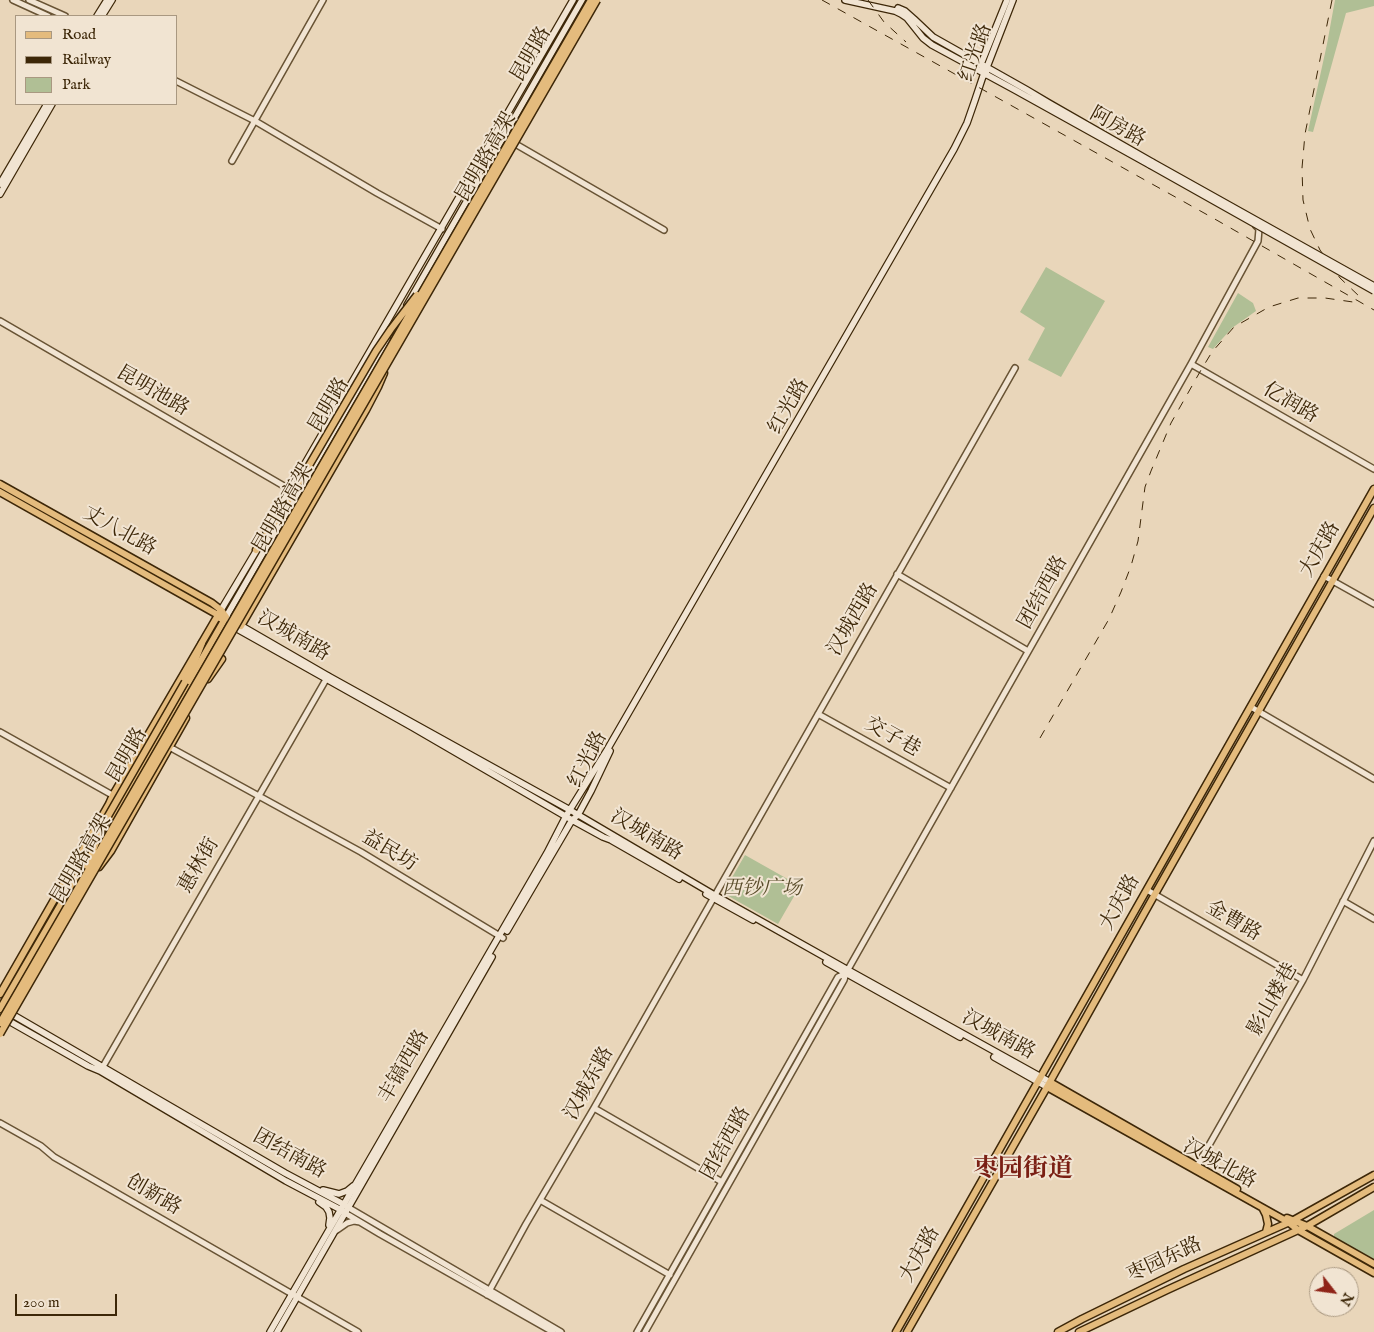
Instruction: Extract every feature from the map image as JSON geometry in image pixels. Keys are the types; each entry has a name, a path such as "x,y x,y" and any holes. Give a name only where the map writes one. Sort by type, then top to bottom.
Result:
{"main road":[{"path":"99,15 107,0"},
{"path":"103,15 112,0"},
{"name":"昆明路","path":"0,994 105,812 112,795 256,550 289,489 573,0"},
{"name":"昆明路","path":"0,1008 582,0"},
{"name":"昆明路高架","path":"0,1023 591,0"},
{"name":"昆明路高架","path":"0,1034 597,0"},
{"name":"阿房路","path":"845,0 895,11 907,18 923,38 932,45 985,70"},
{"name":"阿房路","path":"860,0 896,7 905,12 933,37 985,70 1374,292"},
{"name":"红光路","path":"566,816 607,750 954,149 967,123 1007,0"},
{"name":"红光路","path":"572,820 578,814 591,792 617,739 958,148 970,123 985,70 1014,0"},
{"path":"0,184 46,105"},
{"path":"0,194 51,105"},
{"name":"阿房路","path":"1151,164 1374,286"},
{"path":"256,550 279,516 390,329 430,278"},
{"path":"241,626 366,410 391,357"},
{"name":"丈八北路","path":"0,484 212,603 219,613"},
{"name":"大庆路","path":"896,1332 1374,489"},
{"name":"丈八北路","path":"0,492 219,613"},
{"name":"大庆路","path":"907,1332 1374,508"},
{"path":"219,613 225,619"},
{"name":"汉城南路","path":"225,619 602,837 611,840 715,896"},
{"name":"汉城南路","path":"225,619 241,626 327,678 578,814 715,896 1048,1085"},
{"path":"80,885 108,816 191,671 202,643"},
{"path":"92,875 111,851 211,674 222,659"},
{"name":"丰镐西路","path":"277,1332 295,1295 501,937 566,816"},
{"name":"丰镐西路","path":"344,1209 359,1178 572,820"},
{"name":"团结南路","path":"0,1008 92,1059 101,1069"},
{"name":"团结南路","path":"0,1016 88,1066 101,1069 344,1209"},
{"name":"汉城北路","path":"1048,1085 1290,1222 1298,1230 1374,1273"},
{"name":"汉城北路","path":"1196,1169 1263,1209 1290,1222 1307,1226 1374,1264"},
{"name":"枣园东路","path":"1058,1332 1166,1278 1290,1222 1374,1175"},
{"path":"308,1188 338,1194 350,1188 359,1178"},
{"name":"枣园东路","path":"1079,1332 1307,1226 1374,1187"},
{"path":"308,1188 329,1212 329,1236"},
{"path":"1263,1209 1268,1224 1266,1232"},
{"name":"丰镐西路","path":"270,1332 295,1295"}],"street":[{"path":"13,0 46,15"},
{"path":"29,0 63,15"},
{"path":"232,161 323,0"},
{"path":"178,82 255,121 441,229"},
{"path":"497,133 664,230"},
{"name":"团结西路","path":"645,1332 1191,364 1258,241 1259,229 1256,226"},
{"name":"昆明池路","path":"0,321 289,489"},
{"name":"亿润路","path":"1191,364 1374,469"},
{"name":"汉城西路","path":"720,887 1015,368"},
{"path":"897,574 1028,651"},
{"path":"1324,576 1374,604"},
{"name":"惠林街","path":"101,1069 327,678"},
{"path":"1251,707 1374,779"},
{"name":"交子巷","path":"818,714 951,788"},
{"path":"0,732 121,800"},
{"name":"益民坊","path":"173,749 361,852 501,937"},
{"name":"影山楼巷","path":"1196,1169 1303,980 1374,841"},
{"name":"汉城东路","path":"488,1293 720,887"},
{"name":"金曹路","path":"1147,890 1303,980"},
{"path":"1343,901 1374,919"},
{"name":"团结西路","path":"637,1332 838,977 847,972"},
{"path":"594,1108 722,1182"},
{"name":"创新路","path":"0,1123 358,1332"},
{"path":"540,1200 670,1275"},
{"name":"团结南路","path":"344,1209 364,1224 561,1332"},
{"name":"团结南路","path":"344,1209 553,1332"},
{"path":"329,1236 347,1223 358,1222 364,1224"}],"green space":[{"path":"1335,0 1374,0 1374,6 1346,13 1313,132 1308,131"},
{"path":"1046,267 1105,301 1061,377 1028,360 1045,328 1020,312"},
{"path":"1238,293 1253,303 1256,311 1232,328 1213,349 1208,347"},
{"name":"西钞广场","path":"745,855 800,886 778,924 723,893"},
{"path":"1374,1210 1374,1260 1334,1238 1334,1234"}],"railway":[{"path":"822,0 1374,310"},
{"path":"868,0 884,22 906,42"},
{"path":"1332,0 1305,134 1302,168 1303,200 1310,229 1320,250 1340,278 1360,297"},
{"path":"1040,738 1109,619 1131,566 1138,541 1145,487 1151,471 1171,423 1212,352 1234,327 1269,307 1298,298 1325,298 1353,302"}],"district":[{"name":"枣园街道","path":"1023,1171"}]}
